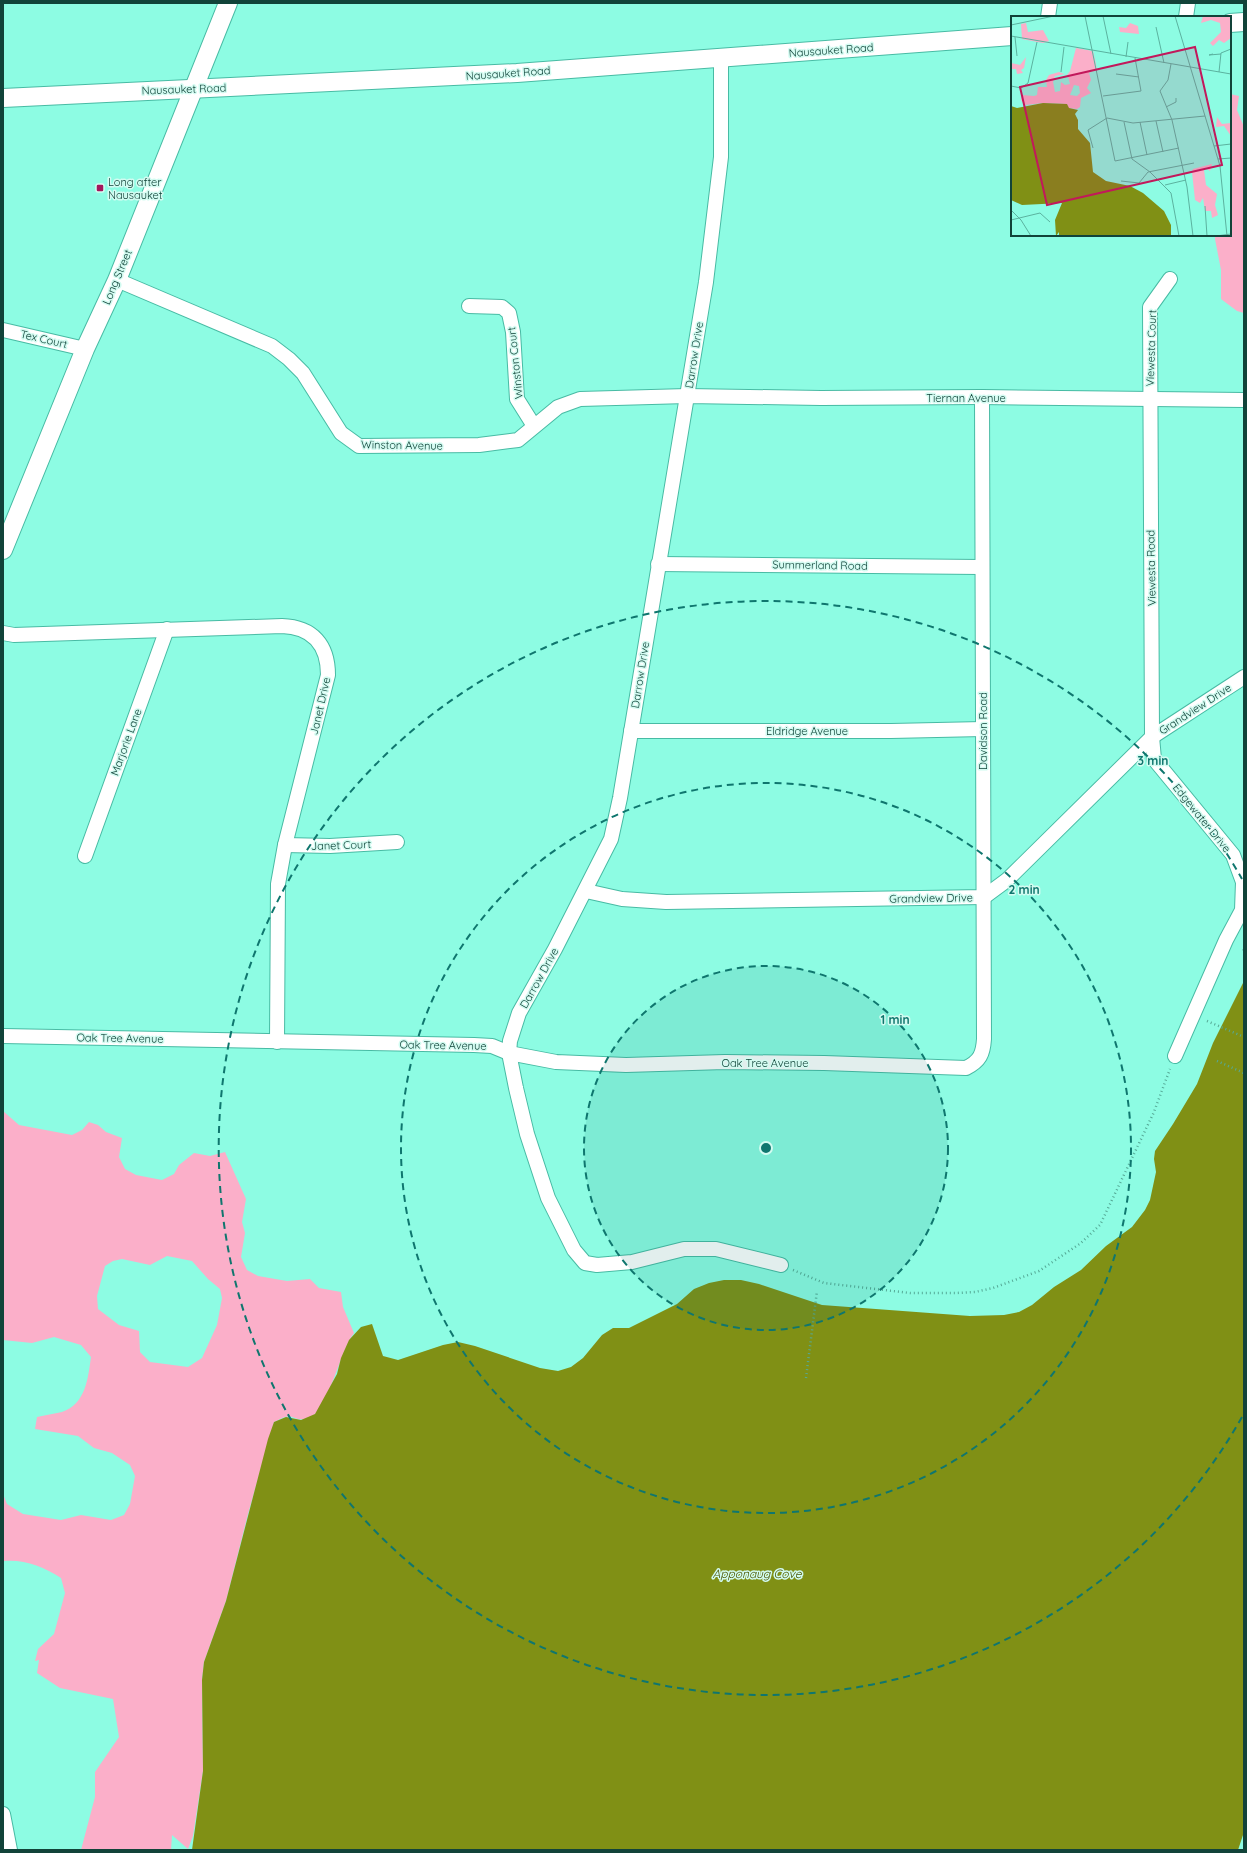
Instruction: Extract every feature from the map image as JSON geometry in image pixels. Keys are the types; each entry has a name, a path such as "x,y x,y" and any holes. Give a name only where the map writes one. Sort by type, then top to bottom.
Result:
{"street":[{"name":"Long Street","path":"3,550 85,349 117,280 228,3"},
{"path":"1048,16 1050,3"},
{"path":"1186,16 1188,3"},
{"path":"1231,23 1244,22"},
{"name":"Nausauket Road","path":"3,98 193,88 287,85 517,72 1011,36"},
{"name":"Darrow Drive","path":"721,57 721,157 706,282 620,798 611,839 586,890 519,1013 510,1041 509,1052 527,1134 548,1198 574,1250 585,1263 598,1265 632,1262 684,1249 716,1249 781,1265"},
{"name":"Viewesta Court","path":"1149,399 1150,308 1170,279"},
{"name":"Winston Avenue","path":"117,280 272,346 289,358 303,373 341,433 359,446 479,445 518,440 558,407 580,399 687,396"},
{"name":"Winston Court","path":"469,306 502,307 509,313 513,332 517,399 534,426"},
{"name":"Tex Court","path":"3,330 85,349"},
{"name":"Tiernan Avenue","path":"687,396 1244,400"},
{"name":"Davidson Road","path":"976,1062 983,1050 984,1039 981,566 982,397"},
{"name":"Viewesta Road","path":"1149,399 1152,737"},
{"name":"Summerland Road","path":"658,564 981,566"},
{"name":"Janet Drive","path":"3,633 14,635 250,626 290,626 305,631 320,644 326,652 328,675 285,845 278,884 277,1042"},
{"name":"Marjorie Lane","path":"85,856 167,629"},
{"name":"Grandview Drive","path":"586,890 622,899 666,902 984,897 1006,880 1152,737 1244,677"},
{"name":"Eldridge Avenue","path":"631,731 983,729"},
{"name":"Edgewater Drive","path":"1152,737 1154,760 1233,855 1243,882 1242,910 1226,940 1175,1056"},
{"name":"Janet Court","path":"285,845 330,846 398,842"},
{"name":"Oak Tree Avenue","path":"3,1036 474,1045 492,1046 509,1052 556,1062 626,1065 725,1062 816,1063 966,1068 976,1062"},
{"path":"3,1814 10,1850"}],"path":[{"path":"1207,1021 1244,1037"},
{"path":"781,1265 824,1283 910,1293 975,1292 1039,1271 1081,1243 1100,1225 1154,1112 1175,1056"},
{"path":"1217,1061 1244,1073"},
{"path":"806,1378 817,1291"}],"shaded area":[{"path":"1231,94 1239,96 1237,110 1244,127 1244,313 1237,311 1221,299 1221,270 1215,236 1231,236"},
{"path":"3,1111 19,1125 72,1135 82,1130 89,1122 98,1125 106,1132 122,1138 119,1157 125,1169 136,1175 162,1180 174,1174 179,1165 194,1153 210,1156 225,1152 246,1199 242,1222 245,1233 241,1257 247,1270 258,1276 287,1281 310,1279 319,1288 341,1292 343,1307 354,1333 344,1352 329,1390 319,1410 308,1418 300,1419 289,1416 274,1422 248,1514 226,1601 204,1662 202,1680 203,1771 193,1836 188,1849 172,1835 171,1850 81,1850 95,1797 95,1772 119,1737 113,1699 60,1688 37,1673 39,1660 35,1661 38,1649 54,1634 65,1593 61,1578 47,1570 26,1562 3,1561 3,1494 7,1504 23,1514 61,1520 81,1515 111,1520 124,1515 130,1504 135,1476 130,1465 112,1453 94,1448 78,1436 35,1429 37,1417 62,1412 70,1408 81,1397 87,1382 91,1357 81,1345 54,1337 32,1343 3,1340","holes":["167,1256 192,1261 208,1279 220,1289 222,1298 217,1325 202,1358 188,1367 150,1362 140,1352 139,1331 119,1325 98,1309 97,1296 105,1266 113,1261 122,1259 150,1265"]}],"water":[{"name":"Apponaug Cove","path":"1244,981 1244,1832 1238,1850 192,1850 203,1771 202,1680 204,1662 226,1601 268,1439 274,1422 286,1417 301,1420 315,1414 337,1374 341,1358 349,1340 361,1327 372,1324 383,1356 398,1360 443,1345 458,1342 475,1346 540,1368 558,1371 571,1367 583,1358 602,1335 613,1328 629,1328 677,1304 694,1289 709,1283 724,1280 741,1280 759,1284 822,1305 970,1316 1004,1315 1019,1312 1032,1305 1054,1287 1081,1270 1106,1246 1132,1227 1145,1210 1150,1200 1156,1172 1154,1159 1155,1151 1197,1084 1213,1043"}],"place":[{"name":"Long after Nausauket","path":"100,188"}]}
